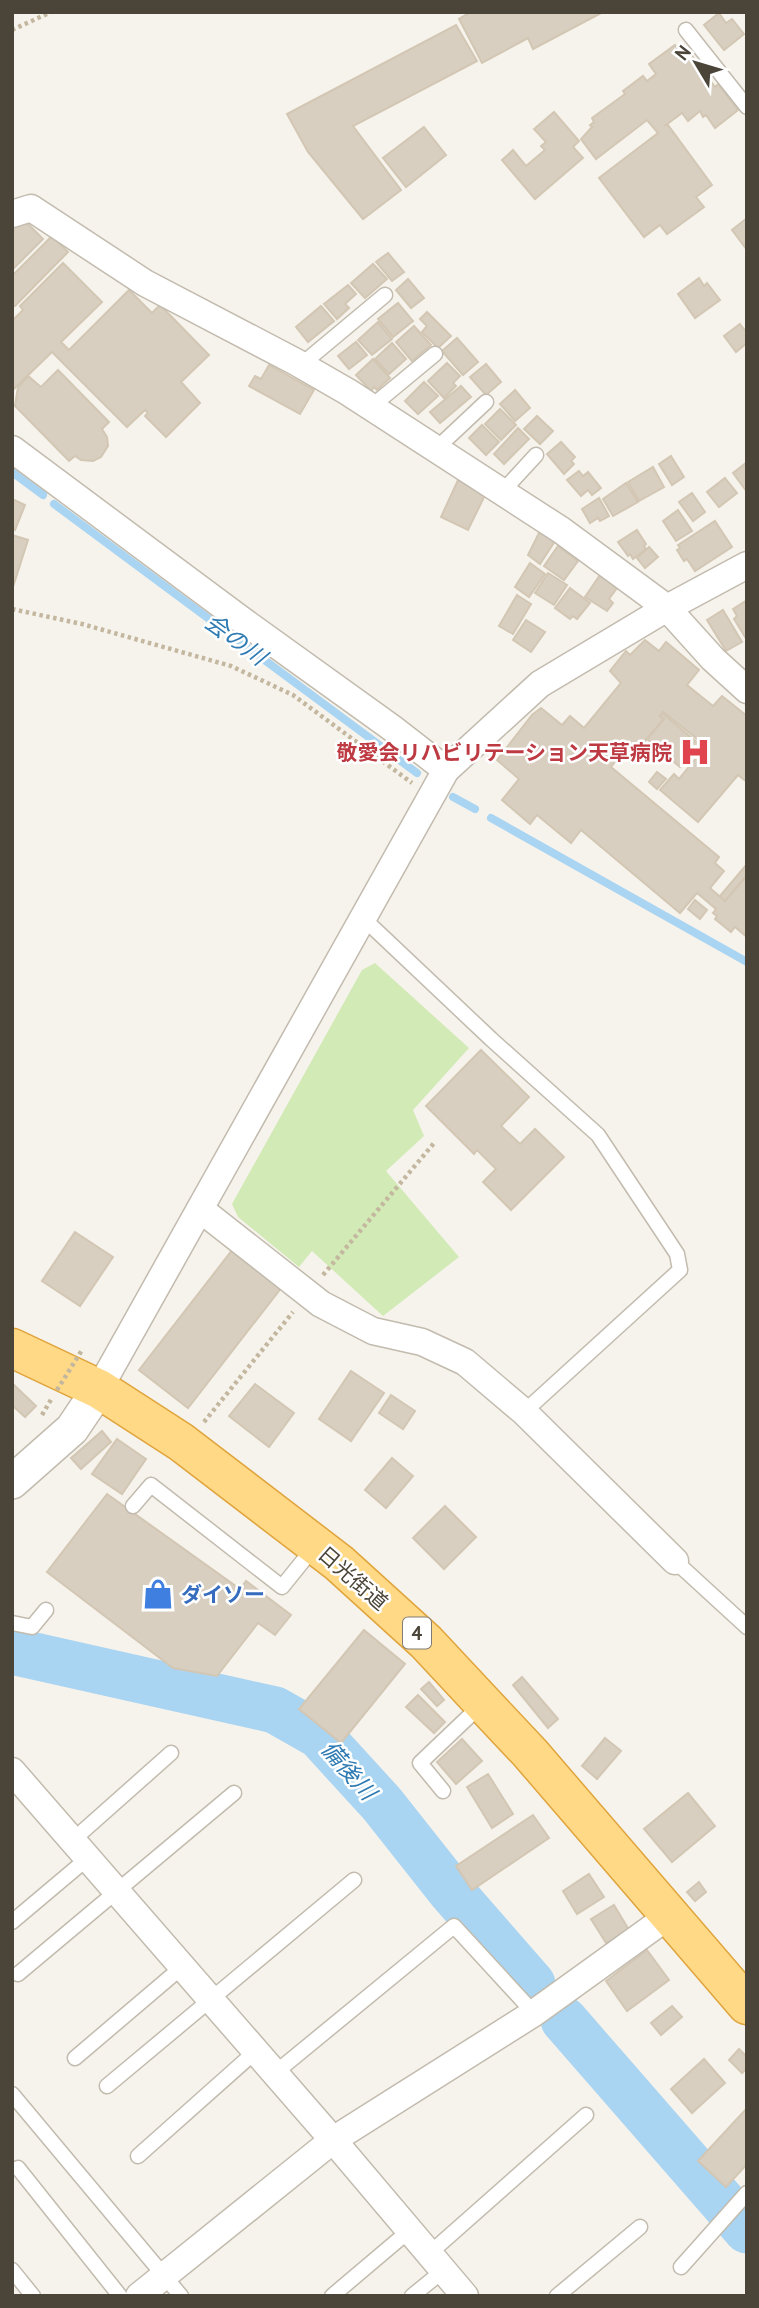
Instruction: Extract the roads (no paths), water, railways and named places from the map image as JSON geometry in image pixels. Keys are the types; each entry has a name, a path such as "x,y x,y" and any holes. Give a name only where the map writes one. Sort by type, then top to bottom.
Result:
{"highway":[{"name":"日光街道","path":"12,1348 99,1389 181,1442 316,1545 426,1642 483,1703 747,2005"}],"street":[{"path":"12,214 31,208 145,284 302,365 436,449 561,530 667,608 713,659 747,690"},
{"path":"12,449 239,618 392,727 446,770"},
{"path":"12,1482 72,1430 99,1389 446,770 540,684 667,608 747,565"},
{"path":"200,1209 321,1304 373,1331 422,1342 465,1362 524,1412 675,1560"},
{"path":"12,1771 466,2296"},
{"path":"139,2296 333,2140 534,2013 670,1915"}],"lane":[{"path":"686,30 747,107"},
{"path":"302,365 385,295"},
{"path":"371,407 435,354"},
{"path":"436,449 485,402"},
{"path":"502,492 536,455"},
{"path":"363,918 598,1135 677,1254 680,1269 524,1412"},
{"path":"133,1506 150,1485 282,1587 316,1545"},
{"path":"675,1560 747,1627"},
{"path":"12,1623 32,1627 46,1610"},
{"path":"443,1791 420,1763 483,1703"},
{"path":"12,1922 171,1753"},
{"path":"18,1974 234,1793"},
{"path":"107,2086 354,1880"},
{"path":"275,2073 454,1926 534,2013"},
{"path":"75,2058 183,1967"},
{"path":"138,2156 256,2051"},
{"path":"12,2094 181,2296"},
{"path":"412,2296 437,2262 586,2115"},
{"path":"18,2168 120,2296"},
{"path":"681,2267 743,2197"},
{"path":"557,2296 640,2227"},
{"path":"332,2296 410,2230"},
{"path":"12,2270 33,2296"}],"waterway":[{"name":"会の川","path":"12,472 43,495"},
{"name":"会の川","path":"54,504 417,773"},
{"name":"会の川","path":"453,797 475,809"},
{"name":"会の川","path":"491,818 747,962"},
{"name":"備後川","path":"12,1651 275,1710 319,1735 382,1804 450,1890 532,1984"},
{"name":"備後川","path":"564,2020 747,2230"}],"place":[{"name":"敬愛会リハビリテーション天草病院","path":"695,752"},
{"name":"ダイソー","path":"158,1594"}]}
